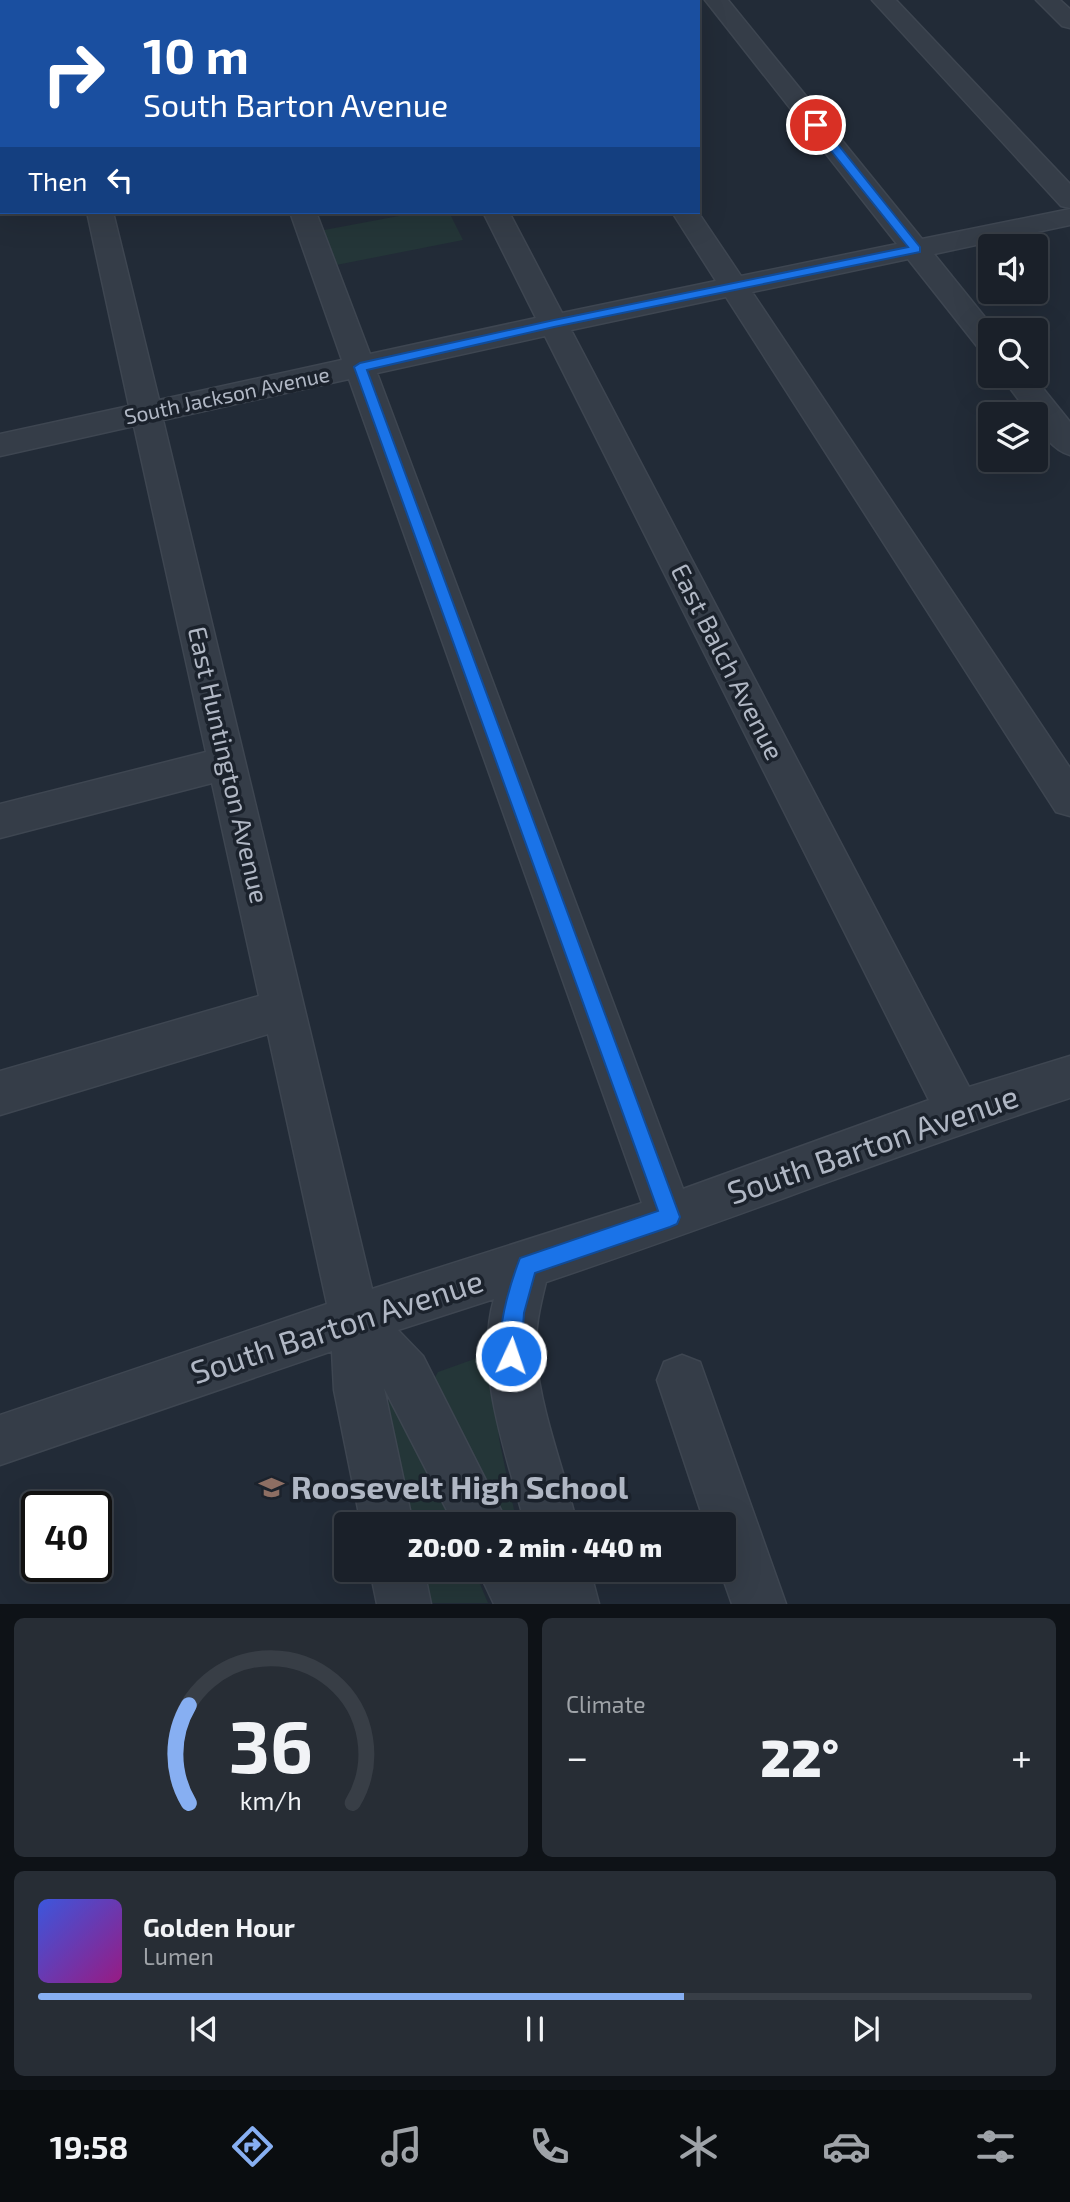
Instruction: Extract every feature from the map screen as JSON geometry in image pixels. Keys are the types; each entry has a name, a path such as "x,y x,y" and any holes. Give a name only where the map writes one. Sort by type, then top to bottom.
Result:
{"street":[{"path":"716,0 978,328"},
{"path":"883,0 1070,200"},
{"path":"1047,0 1070,21"},
{"name":"East Huntington Avenue","path":"100,214 355,1319 359,1390 384,1512"},
{"path":"304,214 670,1217"},
{"name":"East Balch Avenue","path":"497,214 958,1112"},
{"path":"686,214 1070,800"},
{"name":"South Jackson Avenue","path":"0,445 554,324 1070,217"},
{"path":"1026,388 1070,444"},
{"path":"0,821 227,763"},
{"path":"0,1093 284,1009"},
{"name":"South Barton Avenue","path":"0,1440 355,1319 670,1217 958,1112 1070,1077"},
{"path":"527,1265 514,1313 511,1356 524,1422 548,1512"},
{"path":"355,1319 405,1374 476,1512"},
{"path":"682,1380 759,1604"},
{"path":"399,1582 404,1604"},
{"path":"511,1582 523,1604"},
{"path":"566,1582 572,1604"}],"shaded area":[{"path":"409,214 450,214 463,240 321,268 308,233"},
{"path":"494,1352 499,1439 514,1512 494,1512 434,1379 438,1372"},
{"path":"392,1387 416,1431 450,1512 405,1512 385,1416"},
{"path":"421,1582 479,1582 488,1603 426,1603"}],"place":[{"name":"Roosevelt High School","path":"271,1488"}],"route":[{"path":"511,1356 514,1313 527,1265 670,1217 360,367 916,249 816,125"}]}
